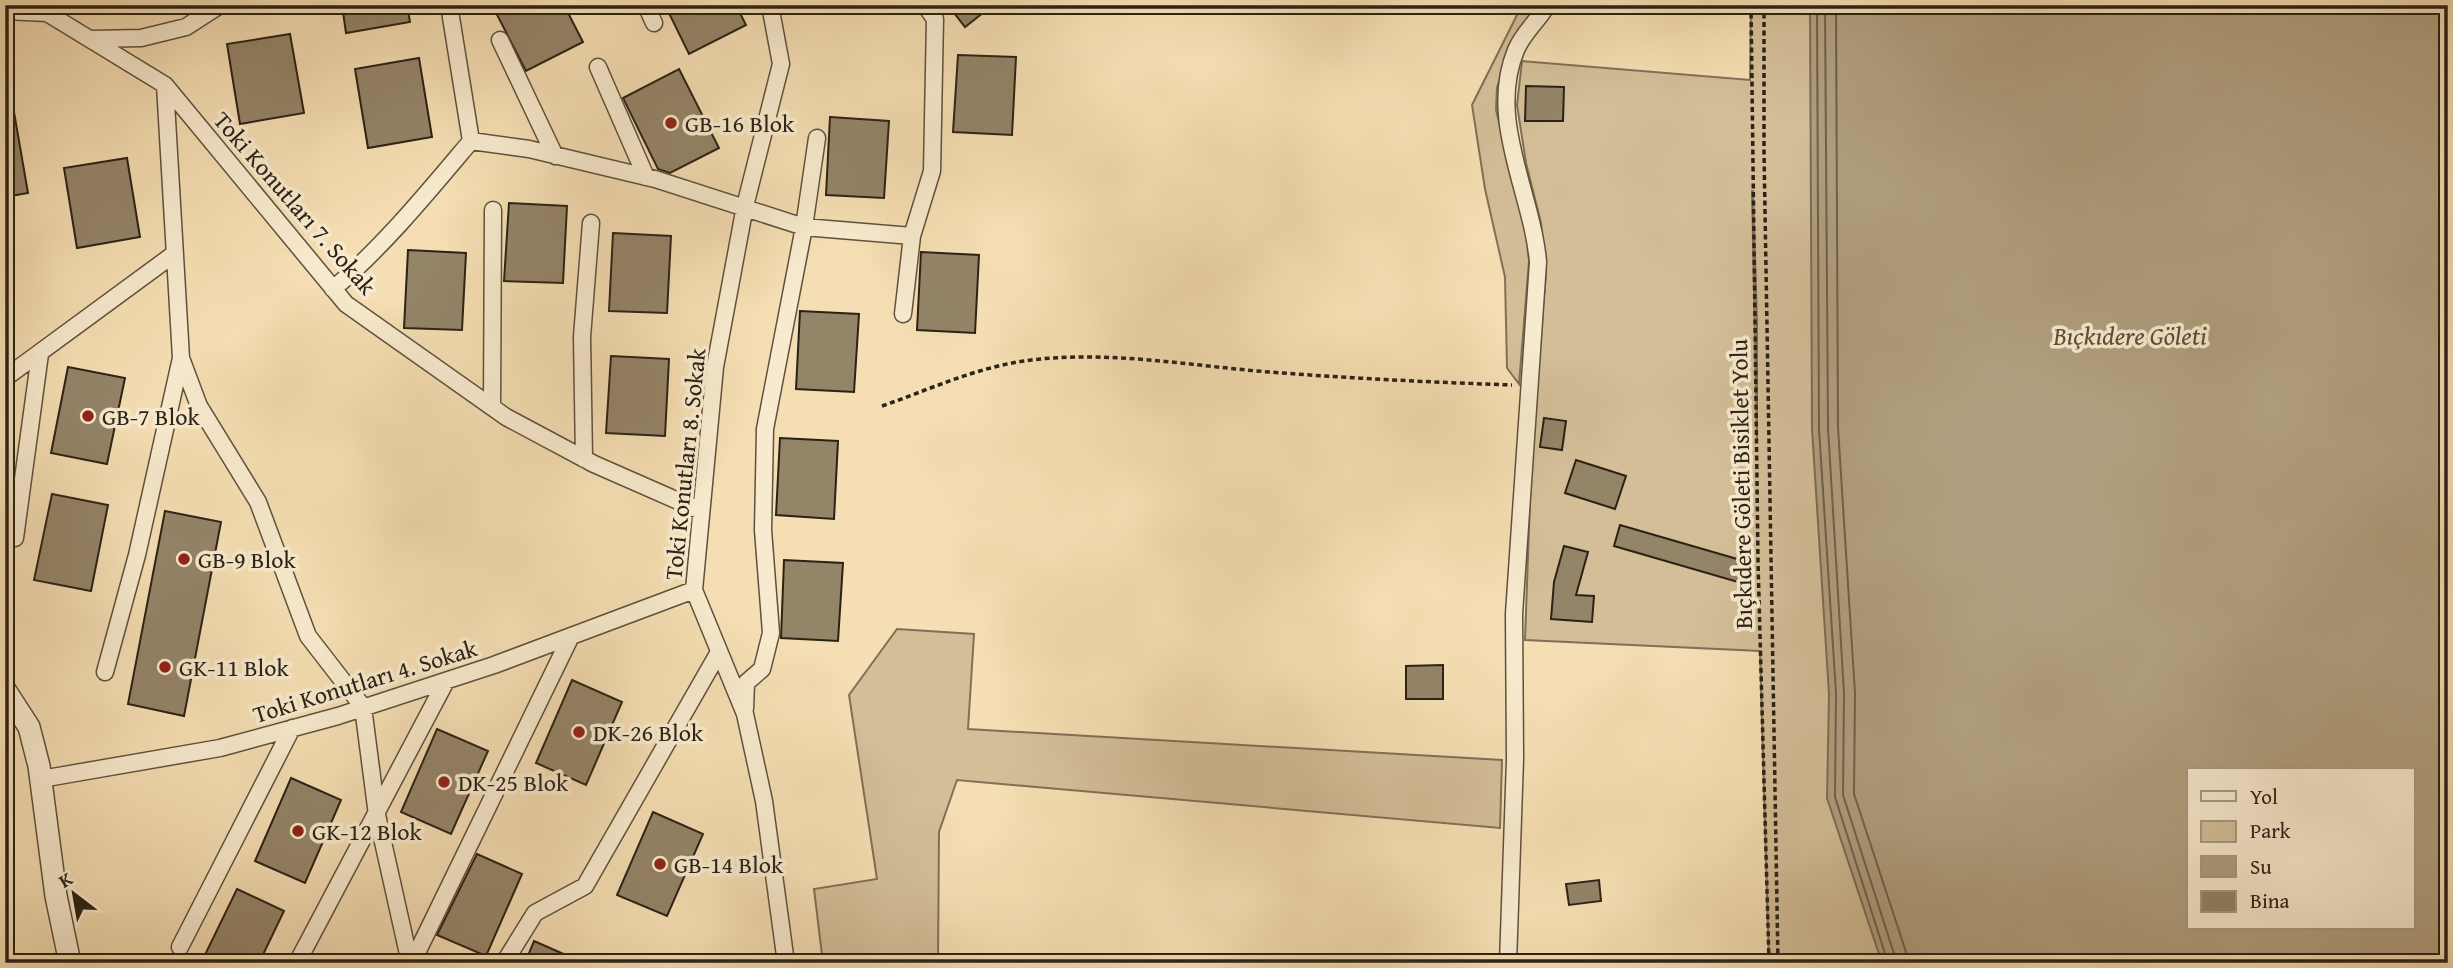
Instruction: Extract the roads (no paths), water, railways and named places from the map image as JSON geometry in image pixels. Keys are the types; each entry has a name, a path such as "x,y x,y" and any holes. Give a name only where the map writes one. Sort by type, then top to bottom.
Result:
{"street":[{"path":"90,39 141,38 186,27 220,5"},
{"path":"333,289 355,271 471,141 449,5"},
{"path":"646,5 654,23"},
{"name":"Toki Konutları 8. Sokak","path":"770,5 781,64 745,206 715,367 694,590 745,715 764,802 786,963"},
{"path":"903,314 912,236 932,171 935,19 925,5"},
{"path":"1508,963 1515,759 1514,614 1538,262 1536,235 1508,130 1507,93 1517,48 1547,5"},
{"name":"Toki Konutları 7. Sokak","path":"5,11 47,12 165,85 346,304 492,407 584,459 701,511"},
{"path":"500,40 555,156"},
{"path":"598,67 646,177"},
{"path":"105,672 137,555 181,358 165,85"},
{"path":"745,715 746,683 762,668 771,632 763,530 765,429 804,227 817,138"},
{"path":"471,141 555,156 646,177 745,206 804,227 912,236"},
{"path":"492,407 493,210"},
{"path":"584,459 582,337 591,223"},
{"path":"5,378 174,254"},
{"path":"15,538 40,354"},
{"path":"181,358 199,406 258,502 307,636 363,707 377,815 411,963"},
{"name":"Toki Konutları 4. Sokak","path":"40,779 220,748 292,728 446,681 694,590"},
{"path":"411,963 571,636"},
{"path":"504,963 535,913 585,886 719,652"},
{"path":"297,963 446,681"},
{"path":"5,690 29,727 40,779 56,897 70,963"},
{"path":"180,947 292,728"}],"water":[{"name":"Bıçkıdere Göleti","path":"1810,5 2448,5 2448,963 1882,963 1827,798 1829,694 1812,429"}],"place":[{"name":"GB-16 Blok","path":"671,123"},
{"name":"GB-7 Blok","path":"88,416"},
{"name":"GB-9 Blok","path":"184,559"},
{"name":"GK-11 Blok","path":"165,667"},
{"name":"DK-26 Blok","path":"579,732"},
{"name":"DK-25 Blok","path":"444,782"},
{"name":"GK-12 Blok","path":"298,831"},
{"name":"GB-14 Blok","path":"660,864"}]}
